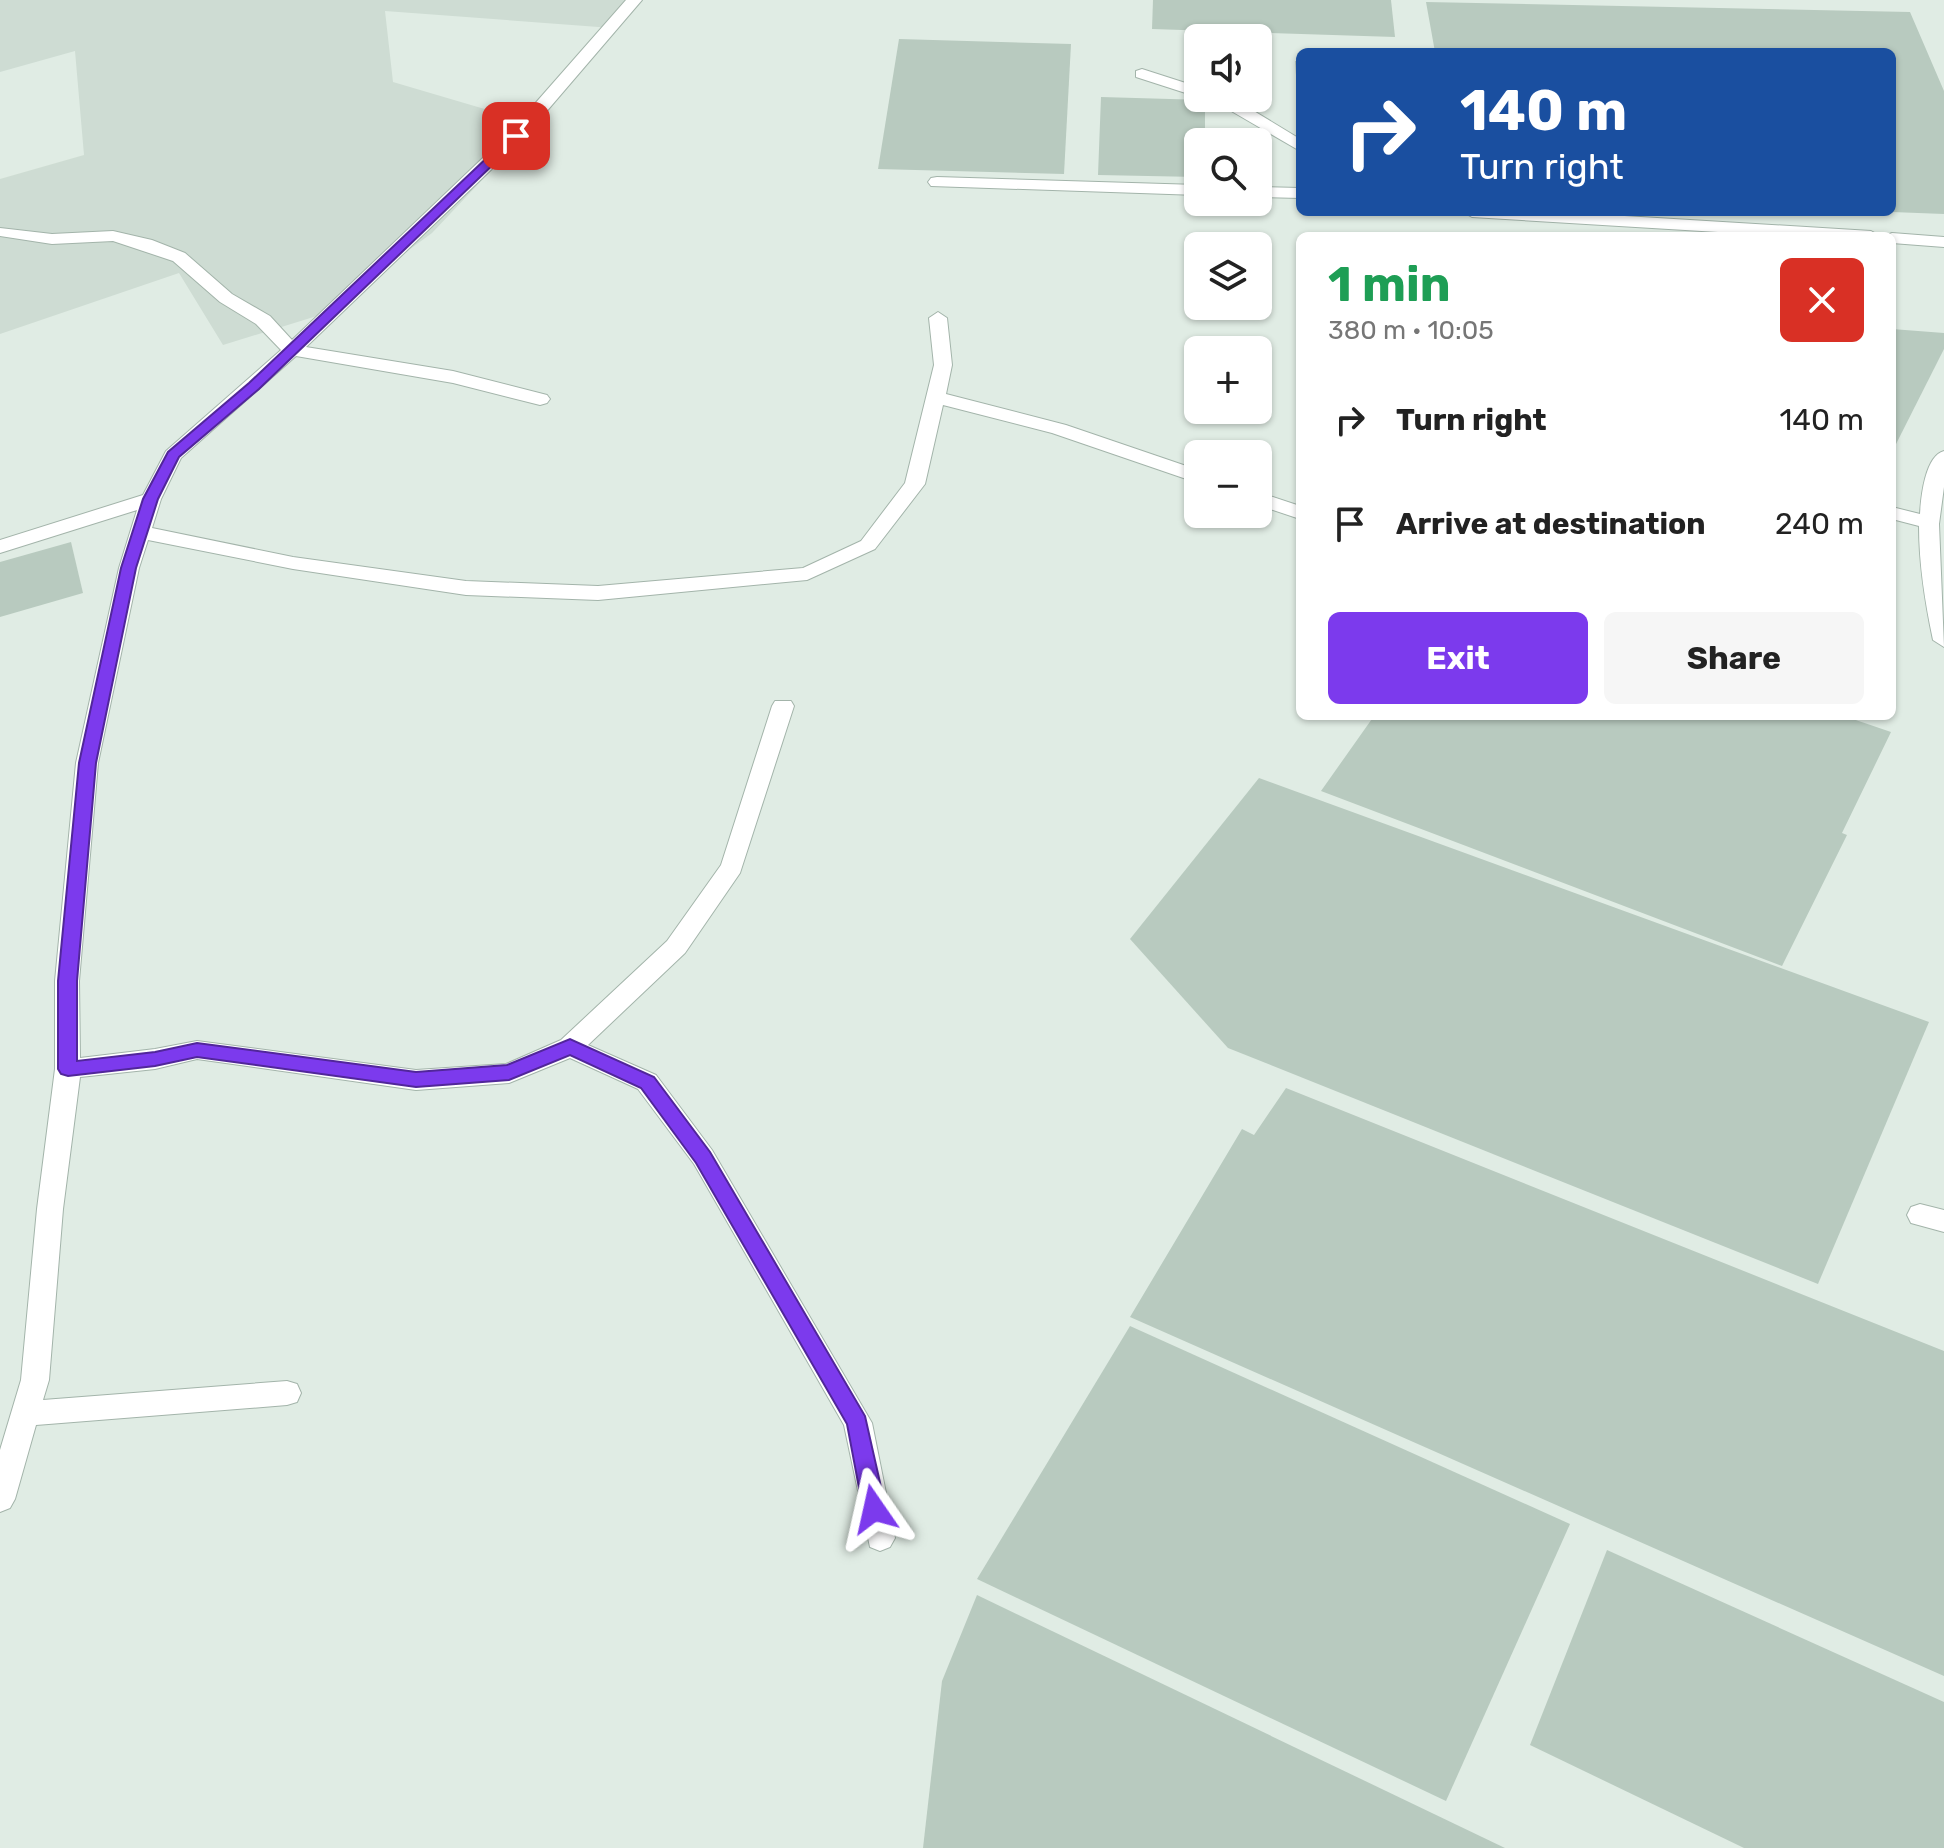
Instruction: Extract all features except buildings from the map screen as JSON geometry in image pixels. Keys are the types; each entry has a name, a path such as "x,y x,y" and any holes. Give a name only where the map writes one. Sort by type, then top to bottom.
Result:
{"street":[{"path":"0,1499 35,1380 50,1209 68,1069 67,981 87,763 129,568 151,499 173,455 291,350 516,136 634,0"},
{"path":"1142,74 1184,88"},
{"path":"1244,112 1296,144"},
{"path":"937,182 1184,190"},
{"path":"1272,192 1296,193"},
{"path":"1538,216 1804,232"},
{"path":"6,232 52,239 113,236 179,257 226,298 263,320 291,350 453,377 540,399"},
{"path":"1896,238 1944,242"},
{"path":"140,532 293,563 466,588 598,593 807,574 868,545 915,484 943,365 938,318"},
{"path":"935,397 1059,429 1184,472"},
{"path":"1944,457 1934,509 1937,613 1944,640"},
{"path":"0,547 151,499"},
{"path":"1272,503 1296,512"},
{"path":"1896,513 1934,509"},
{"path":"68,1069 155,1059 197,1050 416,1080 509,1073 570,1047 676,947 732,867 783,706"},
{"path":"570,1047 647,1082 703,1157 858,1423 880,1538"},
{"path":"25,1414 287,1393"}],"shaded area":[{"path":"0,0 637,0 612,28 385,11 393,82 535,124 432,233 320,315 223,345 179,273 0,334 0,179 84,155 75,51 0,72"}],"route":[{"path":"516,136 254,386 173,455 151,499 129,568 87,763 67,981 68,1069 155,1059 197,1050 416,1080 509,1073 570,1047 647,1082 703,1157 858,1423 874,1509"}]}
